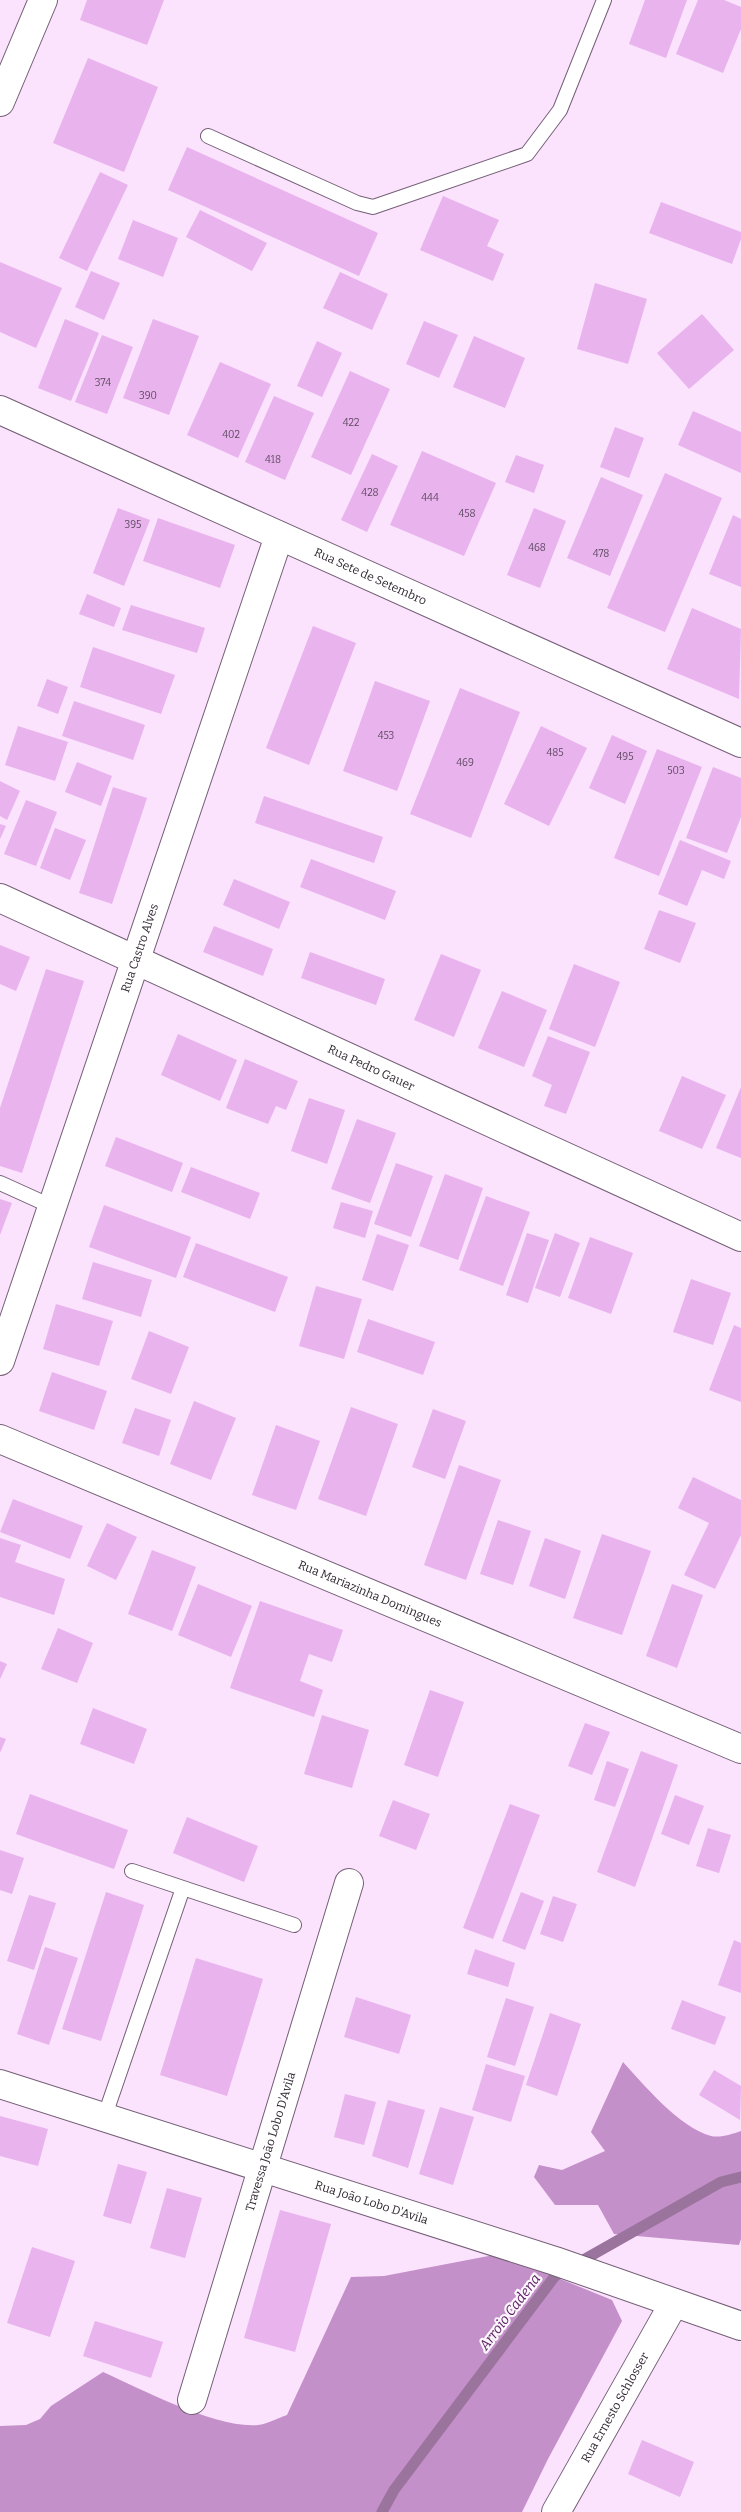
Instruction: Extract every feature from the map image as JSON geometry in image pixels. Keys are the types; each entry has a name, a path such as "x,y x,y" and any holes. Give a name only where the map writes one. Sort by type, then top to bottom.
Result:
{"street":[{"path":"0,102 43,0"},
{"name":"Rua Sete de Setembro","path":"0,410 741,743"},
{"name":"Rua Castro Alves","path":"0,1361 279,536"},
{"name":"Rua Pedro Gauer","path":"0,898 741,1237"},
{"name":"Rua Mariazinha Domingues","path":"0,1439 741,1749"},
{"name":"Travessa João Lobo D'Avila","path":"192,2400 349,1883"},
{"name":"Rua João Lobo D'Avila","path":"0,2084 262,2170 555,2261 741,2326"},
{"name":"Rua Ernesto Schlosser","path":"556,2512 674,2303"}],"lane":[{"path":"208,136 357,203 373,207 527,154 560,110 604,0"},
{"path":"0,1183 53,1207"},
{"path":"132,1871 294,1925"},
{"path":"104,2118 183,1888"}],"shaded area":[{"path":"623,2062 663,2105 687,2124 711,2136 741,2131 741,2239 739,2245 614,2234 598,2205 555,2205 534,2177 539,2165 562,2170 605,2151 591,2132"},
{"path":"499,2254 612,2300 622,2321 548,2459 522,2512 0,2512 0,2426 26,2425 40,2419 51,2406 103,2372 179,2406 222,2421 241,2425 265,2423 287,2415 351,2277 384,2276"}],"building":[{"path":"87,0 164,0 147,45 80,20"},
{"path":"645,0 687,0 666,58 629,44"},
{"path":"698,0 724,0 741,7 741,29 723,73 676,54"},
{"path":"88,58 158,87 124,172 53,143"},
{"path":"187,147 378,233 359,276 168,190"},
{"path":"100,172 128,185 87,271 59,258"},
{"path":"443,196 499,220 487,246 504,254 493,281 420,250"},
{"path":"661,202 741,232 741,239 732,264 649,233"},
{"path":"200,210 267,243 252,271 186,237"},
{"path":"133,220 178,238 163,277 118,259"},
{"path":"0,262 62,288 36,348 0,332"},
{"path":"91,271 120,283 104,320 75,307"},
{"path":"340,272 388,294 372,330 323,308"},
{"path":"595,283 647,299 628,364 577,349"},
{"path":"702,314 734,350 689,389 657,353"},
{"path":"65,319 99,333 71,401 38,388"},
{"path":"153,319 199,336 169,415 123,398"},
{"path":"424,321 458,335 439,378 406,364"},
{"path":"102,335 133,347 107,414 75,402"},
{"path":"474,336 525,358 505,408 453,387"},
{"path":"317,341 342,353 322,397 297,386"},
{"path":"220,362 271,384 238,458 187,435"},
{"path":"350,371 390,389 351,475 311,457"},
{"path":"274,396 314,413 285,480 245,462"},
{"path":"693,411 741,432 741,473 678,445"},
{"path":"615,427 644,438 629,478 600,467"},
{"path":"422,451 496,483 464,556 390,525"},
{"path":"372,454 398,466 367,532 341,520"},
{"path":"516,455 544,465 534,493 505,482"},
{"path":"665,473 722,498 665,632 607,608"},
{"path":"601,477 643,495 610,576 567,558"},
{"path":"118,508 150,520 124,586 93,573"},
{"path":"534,508 566,521 540,588 507,575"},
{"path":"733,515 741,519 741,587 709,574"},
{"path":"158,518 235,545 220,588 143,561"},
{"path":"87,594 121,608 114,627 79,614"},
{"path":"131,605 205,628 197,653 122,630"},
{"path":"692,608 741,629 739,699 667,669"},
{"path":"313,626 356,643 309,765 266,748"},
{"path":"93,647 175,675 161,714 80,687"},
{"path":"47,679 68,687 58,714 37,706"},
{"path":"375,681 430,701 397,791 343,771"},
{"path":"460,688 520,712 471,838 410,814"},
{"path":"74,701 145,725 133,760 62,736"},
{"path":"18,726 68,742 55,781 5,765"},
{"path":"541,726 587,748 549,826 504,804"},
{"path":"612,735 647,751 625,804 589,788"},
{"path":"657,749 702,767 659,876 614,858"},
{"path":"77,762 112,776 101,806 65,792"},
{"path":"713,767 741,778 741,817 727,853 686,838"},
{"path":"0,781 20,791 7,820 0,816"},
{"path":"113,787 147,798 112,904 79,893"},
{"path":"264,796 383,837 374,863 255,823"},
{"path":"26,800 57,812 36,866 4,854"},
{"path":"0,824 6,826 0,839"},
{"path":"55,828 86,840 70,880 40,868"},
{"path":"680,840 731,861 724,879 702,870 687,906 658,894"},
{"path":"311,859 396,891 385,920 300,887"},
{"path":"234,879 290,902 279,929 223,905"},
{"path":"659,910 696,923 680,963 644,949"},
{"path":"214,926 273,949 263,976 203,952"},
{"path":"0,945 30,957 16,991 0,984"},
{"path":"310,952 385,979 376,1005 301,978"},
{"path":"441,954 481,970 454,1037 414,1020"},
{"path":"574,964 620,982 595,1047 549,1029"},
{"path":"46,969 84,981 22,1173 0,1166 0,1108"},
{"path":"502,991 547,1010 524,1067 478,1048"},
{"path":"178,1034 237,1060 220,1101 161,1075"},
{"path":"548,1036 590,1052 566,1114 544,1106 552,1085 532,1076"},
{"path":"245,1059 298,1081 286,1110 276,1106 268,1124 226,1108"},
{"path":"682,1076 726,1095 702,1149 659,1131"},
{"path":"741,1087 741,1158 716,1148"},
{"path":"309,1098 345,1110 327,1164 291,1151"},
{"path":"357,1119 396,1133 370,1203 331,1189"},
{"path":"116,1137 183,1163 172,1192 105,1166"},
{"path":"396,1163 433,1176 411,1237 374,1224"},
{"path":"191,1167 260,1193 250,1219 181,1192"},
{"path":"445,1174 483,1188 458,1260 419,1246"},
{"path":"486,1196 530,1212 503,1286 459,1270"},
{"path":"0,1199 12,1203 0,1235"},
{"path":"341,1202 373,1211 365,1238 333,1228"},
{"path":"104,1205 191,1237 176,1278 89,1247"},
{"path":"527,1233 549,1240 528,1303 506,1295"},
{"path":"555,1233 580,1243 560,1297 535,1288"},
{"path":"377,1234 409,1245 393,1291 362,1280"},
{"path":"590,1237 633,1253 611,1314 568,1298"},
{"path":"196,1243 288,1277 275,1312 183,1277"},
{"path":"93,1262 152,1280 141,1317 82,1299"},
{"path":"691,1279 731,1293 713,1345 673,1332"},
{"path":"316,1286 362,1299 344,1359 299,1346"},
{"path":"56,1304 113,1321 99,1366 43,1349"},
{"path":"368,1319 435,1342 423,1375 357,1352"},
{"path":"734,1325 741,1328 741,1402 709,1390"},
{"path":"149,1331 189,1347 171,1394 131,1379"},
{"path":"52,1372 107,1391 94,1430 39,1411"},
{"path":"194,1401 236,1418 211,1480 170,1464"},
{"path":"351,1407 398,1424 366,1516 318,1499"},
{"path":"135,1408 171,1420 159,1456 122,1443"},
{"path":"433,1409 466,1421 445,1479 412,1467"},
{"path":"276,1425 320,1441 296,1510 252,1495"},
{"path":"459,1465 501,1480 466,1580 424,1565"},
{"path":"693,1477 741,1500 741,1535 715,1589 684,1575 709,1523 678,1508"},
{"path":"13,1499 83,1526 70,1559 0,1532"},
{"path":"498,1520 531,1531 513,1585 480,1574"},
{"path":"107,1523 137,1537 116,1580 87,1566"},
{"path":"602,1534 651,1551 622,1635 573,1618"},
{"path":"0,1538 21,1545 15,1562 65,1579 54,1615 0,1597"},
{"path":"545,1538 581,1551 565,1599 529,1586"},
{"path":"152,1550 196,1567 172,1631 128,1614"},
{"path":"198,1584 252,1606 231,1657 178,1635"},
{"path":"672,1584 703,1595 677,1668 646,1656"},
{"path":"260,1601 343,1630 332,1662 309,1654 300,1681 323,1690 314,1717 230,1688"},
{"path":"58,1628 93,1643 77,1683 41,1669"},
{"path":"0,1661 7,1664 0,1679"},
{"path":"430,1690 464,1702 438,1777 404,1765"},
{"path":"93,1708 147,1729 134,1764 80,1744"},
{"path":"322,1715 369,1730 352,1788 304,1774"},
{"path":"585,1723 610,1732 592,1775 568,1766"},
{"path":"0,1737 6,1739 0,1753"},
{"path":"641,1751 678,1765 635,1887 597,1872"},
{"path":"607,1761 629,1769 615,1807 594,1800"},
{"path":"30,1794 128,1830 114,1869 16,1834"},
{"path":"675,1795 704,1806 689,1845 661,1834"},
{"path":"393,1800 430,1814 416,1850 379,1836"},
{"path":"510,1804 540,1815 493,1939 463,1928"},
{"path":"187,1817 258,1846 244,1882 173,1853"},
{"path":"708,1828 731,1835 719,1873 696,1866"},
{"path":"0,1850 24,1858 12,1894 0,1890"},
{"path":"106,1892 144,1905 101,2041 62,2029"},
{"path":"521,1892 544,1901 525,1950 502,1941"},
{"path":"29,1895 56,1903 34,1970 7,1961"},
{"path":"553,1896 577,1904 563,1942 540,1934"},
{"path":"734,1940 741,1943 741,1993 718,1985"},
{"path":"45,1947 78,1958 49,2045 17,2034"},
{"path":"475,1949 515,1963 508,1987 467,1974"},
{"path":"196,1958 263,1979 227,2096 160,2075"},
{"path":"356,1997 411,2015 399,2054 344,2037"},
{"path":"506,1998 534,2007 515,2066 487,2057"},
{"path":"682,2000 726,2017 715,2045 671,2029"},
{"path":"550,2013 581,2024 557,2096 526,2085"},
{"path":"486,2064 525,2076 511,2122 472,2110"},
{"path":"714,2070 741,2086 740,2120 699,2095"},
{"path":"345,2094 376,2102 364,2145 334,2137"},
{"path":"388,2100 425,2110 408,2168 372,2156"},
{"path":"440,2107 474,2117 453,2185 419,2174"},
{"path":"0,2116 48,2129 38,2166 0,2156"},
{"path":"118,2164 147,2172 131,2224 103,2216"},
{"path":"167,2188 202,2198 185,2258 150,2248"},
{"path":"280,2210 331,2224 295,2352 244,2338"},
{"path":"32,2247 75,2261 50,2337 7,2323"},
{"path":"95,2321 163,2342 151,2378 83,2356"},
{"path":"642,2440 694,2462 680,2497 628,2474"}],"waterway":[{"name":"Arroio Cadena","path":"382,2512 394,2490 555,2276 721,2182 741,2177"}]}
